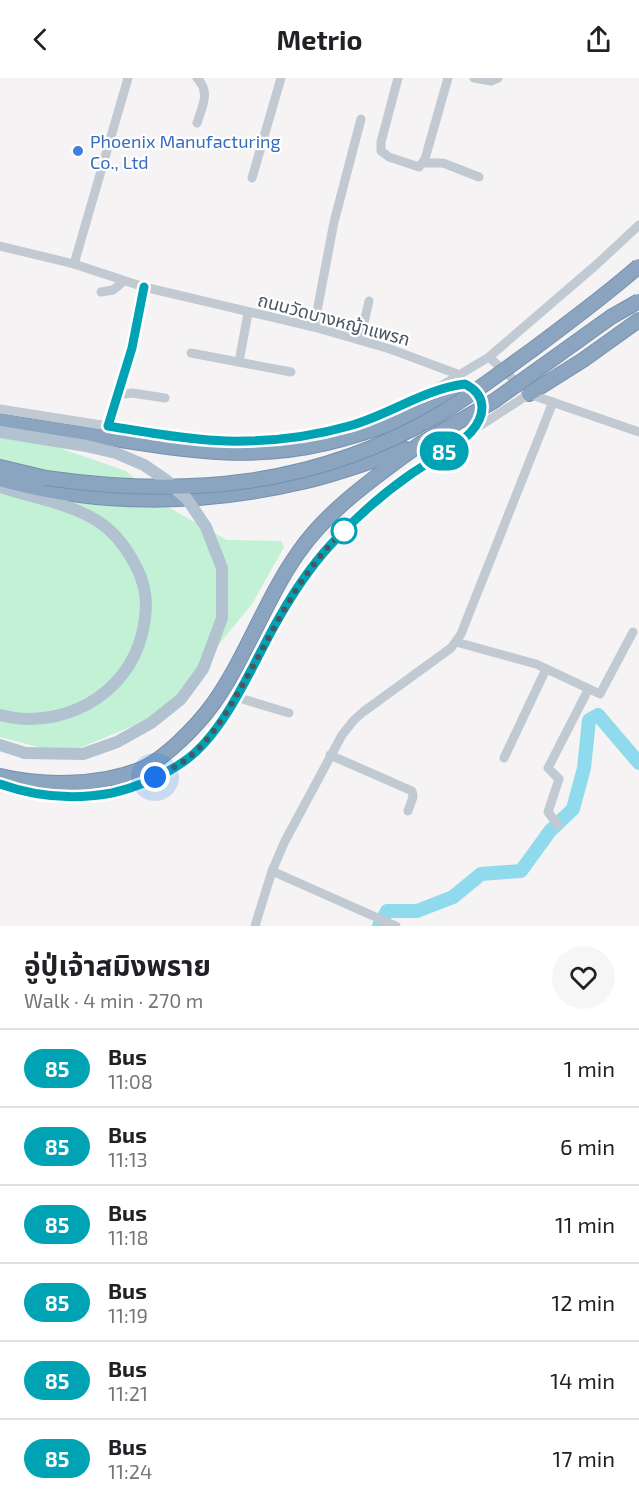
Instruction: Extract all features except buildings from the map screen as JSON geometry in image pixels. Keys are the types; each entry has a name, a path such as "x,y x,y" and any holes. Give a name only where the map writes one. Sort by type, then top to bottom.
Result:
{"highway":[{"path":"0,467 46,477 115,486 181,487 234,484 301,471 371,448 429,420 471,394 568,323 639,266"},
{"path":"0,776 43,784 94,781 140,770 176,746 213,704 299,551 328,519 365,486 420,444 494,401 639,295"},
{"path":"611,317 639,301"},
{"path":"530,394 639,320"},
{"path":"0,420 196,452 233,454 326,443 375,429 471,394"},
{"path":"0,479 44,490 84,495 143,499 202,498 305,482 420,444"}],"main road":[{"path":"0,432 86,446 116,453 144,465 166,480 187,499 206,527 222,568 222,618 203,669 181,699 151,723 117,742 83,754 25,753 0,745"},
{"path":"0,487 66,507 98,521 113,533 126,548 142,576 146,608 141,639 127,671 111,688 89,705 62,716 37,720 0,716"}],"street":[{"path":"74,264 128,78"},
{"path":"196,123 206,93 197,78"},
{"path":"252,178 281,78"},
{"path":"398,78 381,142 381,151 389,157 419,167 423,163 448,78"},
{"path":"474,78 491,81 498,78"},
{"path":"314,327 334,222 361,119"},
{"path":"423,163 443,163 479,177"},
{"path":"0,409 226,441 313,435 350,426 380,416 429,393 489,357 639,225"},
{"name":"ถนนวัดบางหญ้าแพรก","path":"0,246 74,264 144,287 314,327 360,340 460,375"},
{"path":"101,292 113,290 124,281"},
{"path":"108,426 132,348 144,287"},
{"path":"360,340 369,301"},
{"path":"240,362 248,313"},
{"path":"191,352 291,372"},
{"path":"489,357 530,394 639,432"},
{"path":"429,393 465,384 474,388 479,393 482,412 470,433"},
{"path":"116,395 132,393 165,399"},
{"path":"0,784 50,797 91,797 124,790 155,777 187,759 210,735 236,697 280,616 308,572 337,537 368,507 403,479 530,394"},
{"path":"256,925 272,871 285,841 330,755 354,720 456,642 461,634 553,402"},
{"path":"456,642 536,664 596,694 602,691 633,632"},
{"path":"504,758 546,669"},
{"path":"558,825 548,812 559,781 549,771 548,766 588,690"},
{"path":"236,697 289,713"},
{"path":"330,755 412,791 413,797 408,811"},
{"path":"272,871 391,924"}],"green space":[{"path":"0,434 51,445 126,471 168,507 227,540 281,541 284,547 252,604 162,714 65,754 0,737"}],"waterway":[{"path":"379,926 387,911 417,911 453,897 481,874 521,871 550,831 573,809 584,768 589,720 598,715 639,763"}],"bus line":[{"name":"85","path":"0,784 50,797 91,797 124,790 155,777 187,759 210,735 231,705 280,616 308,572 337,537 368,507 403,479 470,433 482,412 479,393 465,384 429,393 380,416 313,435 226,441 108,426 132,348 144,287"}],"place":[{"name":"Phoenix Manufacturing Co., Ltd","path":"78,151"}],"route":[{"path":"155,777 187,759 210,735 231,705 280,616 308,572 344,531"}]}
